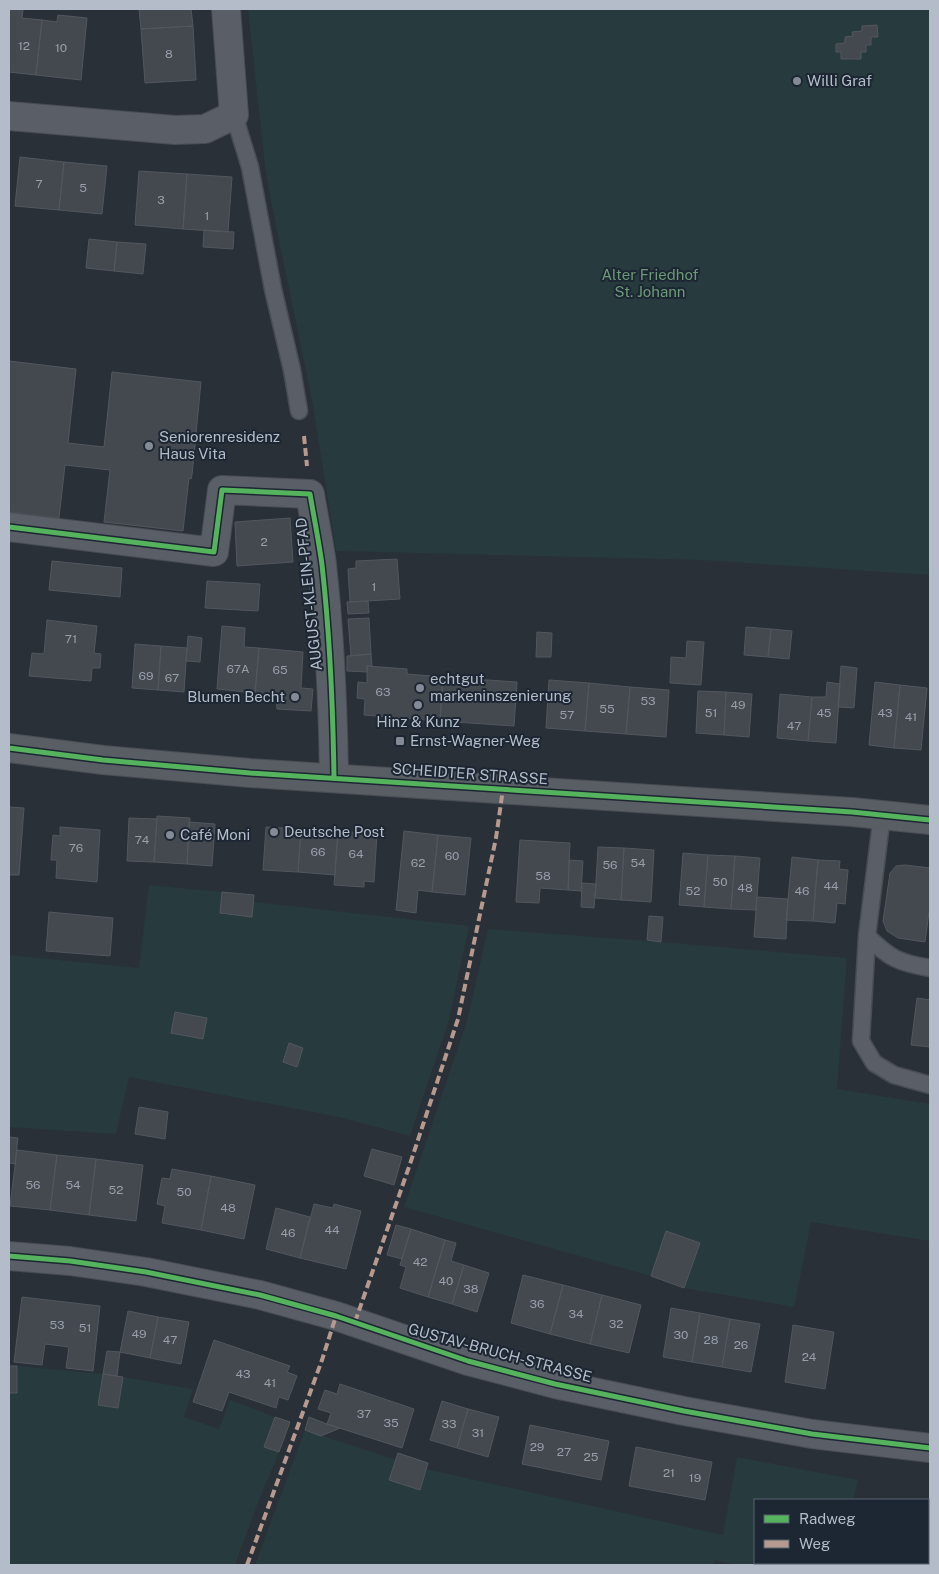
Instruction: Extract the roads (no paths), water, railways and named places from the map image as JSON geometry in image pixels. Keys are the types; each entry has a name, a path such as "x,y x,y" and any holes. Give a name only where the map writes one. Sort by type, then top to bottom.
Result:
{"main road":[{"name":"SCHEIDTER STRASSE","path":"9,748 103,760 201,767 250,773 882,815 930,820"}],"street":[{"path":"9,116 175,130 205,130 234,115 226,9"},
{"name":"AUGUST-KLEIN-PFAD","path":"9,527 214,552 222,490 310,494 322,564 333,730 334,778"},
{"name":"GUSTAV-BRUCH-STRASSE","path":"9,1256 70,1261 146,1272 260,1295 336,1316 468,1361 555,1384 684,1412 812,1434 930,1448"}],"lane":[{"path":"234,115 250,167 299,411"},
{"path":"882,815 867,936 861,1041 874,1063 894,1075 930,1085"},
{"path":"867,936 891,957 903,963 930,968"}],"place":[{"name":"Willi Graf","path":"797,81"},
{"name":"Seniorenresidenz Haus Vita","path":"149,446"},
{"name":"echtgut markeninszenierung","path":"420,688"},
{"name":"Blumen Becht","path":"295,697"},
{"name":"Hinz & Kunz","path":"418,705"},
{"name":"Ernst-Wagner-Weg","path":"400,741"},
{"name":"Deutsche Post","path":"274,832"},
{"name":"Café Moni","path":"170,835"}],"park label":[{"name":"Alter Friedhof St. Johann","path":"650,284"}]}
